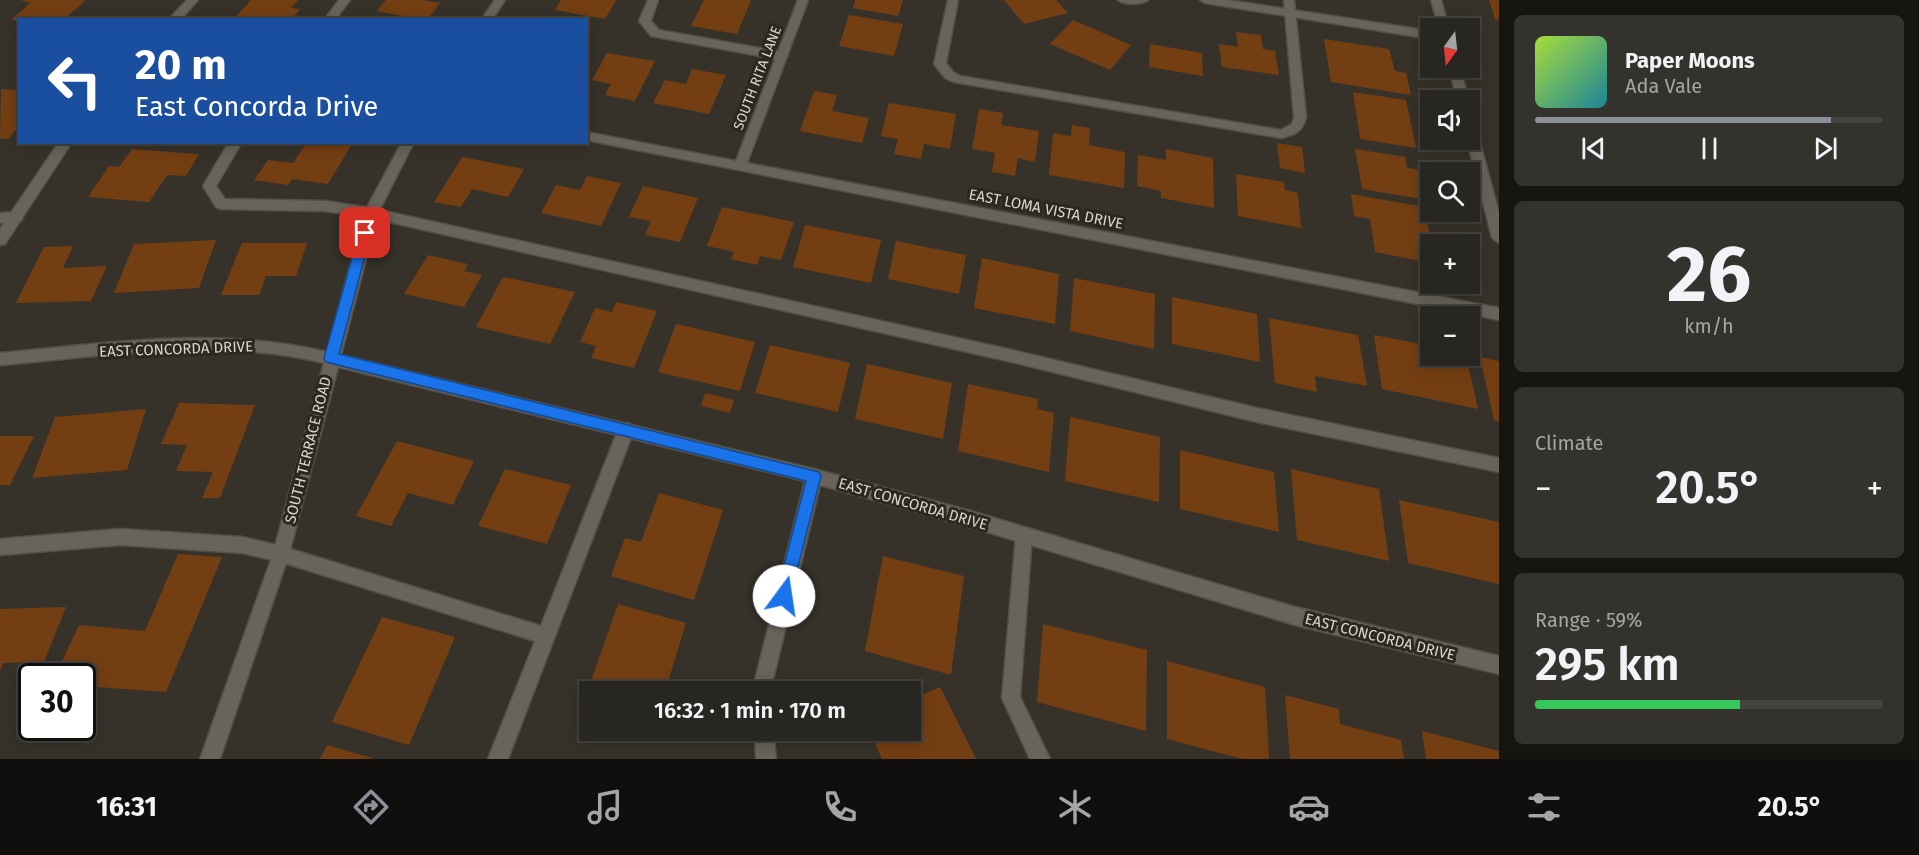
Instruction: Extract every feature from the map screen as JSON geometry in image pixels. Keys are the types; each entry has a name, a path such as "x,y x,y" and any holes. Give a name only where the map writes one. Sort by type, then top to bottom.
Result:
{"street":[{"path":"174,18 193,0"},
{"path":"331,18 345,0"},
{"path":"487,18 500,0"},
{"path":"653,0 645,21 655,33 782,56"},
{"name":"SOUTH RITA LANE","path":"740,166 803,0"},
{"path":"953,0 939,58 944,70 958,79 1281,134 1293,131 1299,124 1300,117 1289,0"},
{"path":"1123,0 1143,0"},
{"path":"1205,0 1420,33"},
{"path":"1436,0 1441,18"},
{"name":"EAST LOMA VISTA DRIVE","path":"588,136 1499,314"},
{"path":"0,240 65,144"},
{"path":"235,144 209,186 221,204 325,206 371,213 1012,356 1257,415 1499,465"},
{"name":"SOUTH TERRACE ROAD","path":"210,759 281,554 371,213 407,144"},
{"path":"1476,150 1499,238"},
{"path":"0,218 16,217"},
{"name":"EAST CONCORDA DRIVE","path":"0,359 175,346 237,345 272,347 331,358 814,476 1295,616 1499,665"},
{"path":"498,759 626,430"},
{"path":"764,681 814,476"},
{"path":"1024,536 1011,698 1040,759"},
{"path":"0,547 120,537 242,544 546,636"},
{"path":"765,741 766,759"}],"building":[{"path":"20,0 85,1 65,18 11,20 30,3"},
{"path":"251,0 298,0 291,8 300,9 293,18 235,18"},
{"path":"386,0 423,0 440,3 429,18 414,18 377,11"},
{"path":"561,0 616,0 605,19 555,10"},
{"path":"704,0 751,0 737,34 691,26"},
{"path":"855,0 903,0 898,16 853,8"},
{"path":"1004,0 1056,0 1068,13 1024,24"},
{"path":"1489,0 1499,0 1499,20 1495,19"},
{"path":"849,15 903,24 894,56 839,46"},
{"path":"1073,20 1131,45 1110,70 1050,44"},
{"path":"1236,32 1261,35 1263,49 1275,51 1279,75 1222,67 1219,44 1238,47"},
{"path":"1324,39 1389,49 1395,71 1406,73 1411,95 1331,82"},
{"path":"1150,44 1202,53 1203,76 1149,67"},
{"path":"607,53 655,61 635,101 605,95 611,84 592,80"},
{"path":"692,69 726,75 709,114 653,103 665,80 686,84"},
{"path":"1,89 18,90 18,127 8,139 0,138"},
{"path":"814,91 837,95 832,111 869,118 862,143 800,131"},
{"path":"1353,92 1406,100 1416,148 1360,139"},
{"path":"889,103 956,114 950,149 924,144 921,159 894,154 898,139 881,136"},
{"path":"979,109 1003,113 1001,125 1039,131 1035,162 1018,158 1015,176 992,172 995,153 972,149"},
{"path":"1072,125 1090,128 1089,145 1125,152 1124,188 1049,175 1053,133 1071,136"},
{"path":"1277,143 1302,147 1305,173 1280,168"},
{"path":"306,144 352,144 328,184 292,179 288,185 254,180 268,160 293,163"},
{"path":"132,149 199,154 186,176 167,175 149,202 88,197 109,166 119,167"},
{"path":"1166,149 1213,158 1214,208 1161,198 1161,191 1137,186 1138,155 1166,160"},
{"path":"1355,149 1405,157 1407,168 1420,170 1420,199 1362,189"},
{"path":"462,157 524,169 508,197 472,189 461,207 434,202"},
{"path":"1236,174 1284,182 1285,190 1298,193 1301,228 1238,216"},
{"path":"587,176 621,183 601,226 541,213 556,185 580,190"},
{"path":"643,186 698,198 680,242 645,235 651,221 629,217"},
{"path":"1351,194 1420,206 1420,222 1427,222 1430,234 1420,234 1420,261 1375,252 1370,219 1354,216"},
{"path":"722,207 794,222 781,260 760,256 757,265 731,259 734,252 707,246"},
{"path":"805,225 881,240 871,283 793,267"},
{"path":"216,240 199,288 114,293 134,244"},
{"path":"896,241 966,255 959,294 888,279"},
{"path":"242,243 307,243 296,276 266,276 259,295 221,295"},
{"path":"73,246 63,268 107,266 91,301 16,303 44,247"},
{"path":"428,255 468,264 464,271 482,275 464,307 404,294"},
{"path":"982,258 1059,274 1055,324 974,308"},
{"path":"503,277 575,292 550,344 476,327"},
{"path":"1074,278 1155,294 1154,349 1070,331"},
{"path":"1172,297 1257,314 1260,362 1172,344"},
{"path":"616,302 657,311 634,368 591,358 596,346 580,342 595,308 612,312"},
{"path":"1269,318 1358,335 1367,386 1315,376 1317,392 1275,383"},
{"path":"676,324 755,342 740,391 658,372"},
{"path":"1374,335 1420,344 1420,366 1468,366 1478,409 1382,389"},
{"path":"770,345 850,363 838,412 755,393"},
{"path":"1480,357 1499,361 1499,422 1494,420"},
{"path":"867,364 952,383 943,439 855,419"},
{"path":"968,384 1038,399 1037,409 1054,413 1049,472 958,451"},
{"path":"705,393 734,400 730,413 701,406"},
{"path":"179,403 255,405 220,498 202,498 213,472 176,471 187,445 161,444"},
{"path":"146,409 127,470 32,478 55,417"},
{"path":"1070,417 1160,437 1159,502 1065,481"},
{"path":"0,436 34,436 10,485 0,485"},
{"path":"397,441 474,461 453,505 408,493 391,526 356,516"},
{"path":"1180,450 1274,472 1279,532 1180,509"},
{"path":"505,469 571,485 547,544 478,526"},
{"path":"1291,469 1379,489 1389,561 1297,540"},
{"path":"659,493 723,510 694,600 611,576 625,538 641,542"},
{"path":"1399,500 1499,522 1499,584 1408,563"},
{"path":"178,554 222,557 166,692 96,687 96,663 61,663 79,625 145,631"},
{"path":"883,556 964,576 951,675 865,651"},
{"path":"618,604 686,623 668,681 591,681"},
{"path":"66,607 44,662 3,663 0,671 0,609"},
{"path":"382,617 455,637 409,745 332,722"},
{"path":"1043,624 1147,650 1146,731 1037,702"},
{"path":"1167,661 1265,687 1269,759 1242,759 1167,739"},
{"path":"940,687 976,759 882,759 874,741 921,741 921,695"},
{"path":"1285,695 1339,709 1340,724 1401,740 1404,759 1290,759"},
{"path":"1422,731 1499,751 1499,759 1426,759"},
{"path":"327,745 372,758 372,759 320,759"}],"route":[{"path":"365,233 331,358 814,476 784,596"}]}
